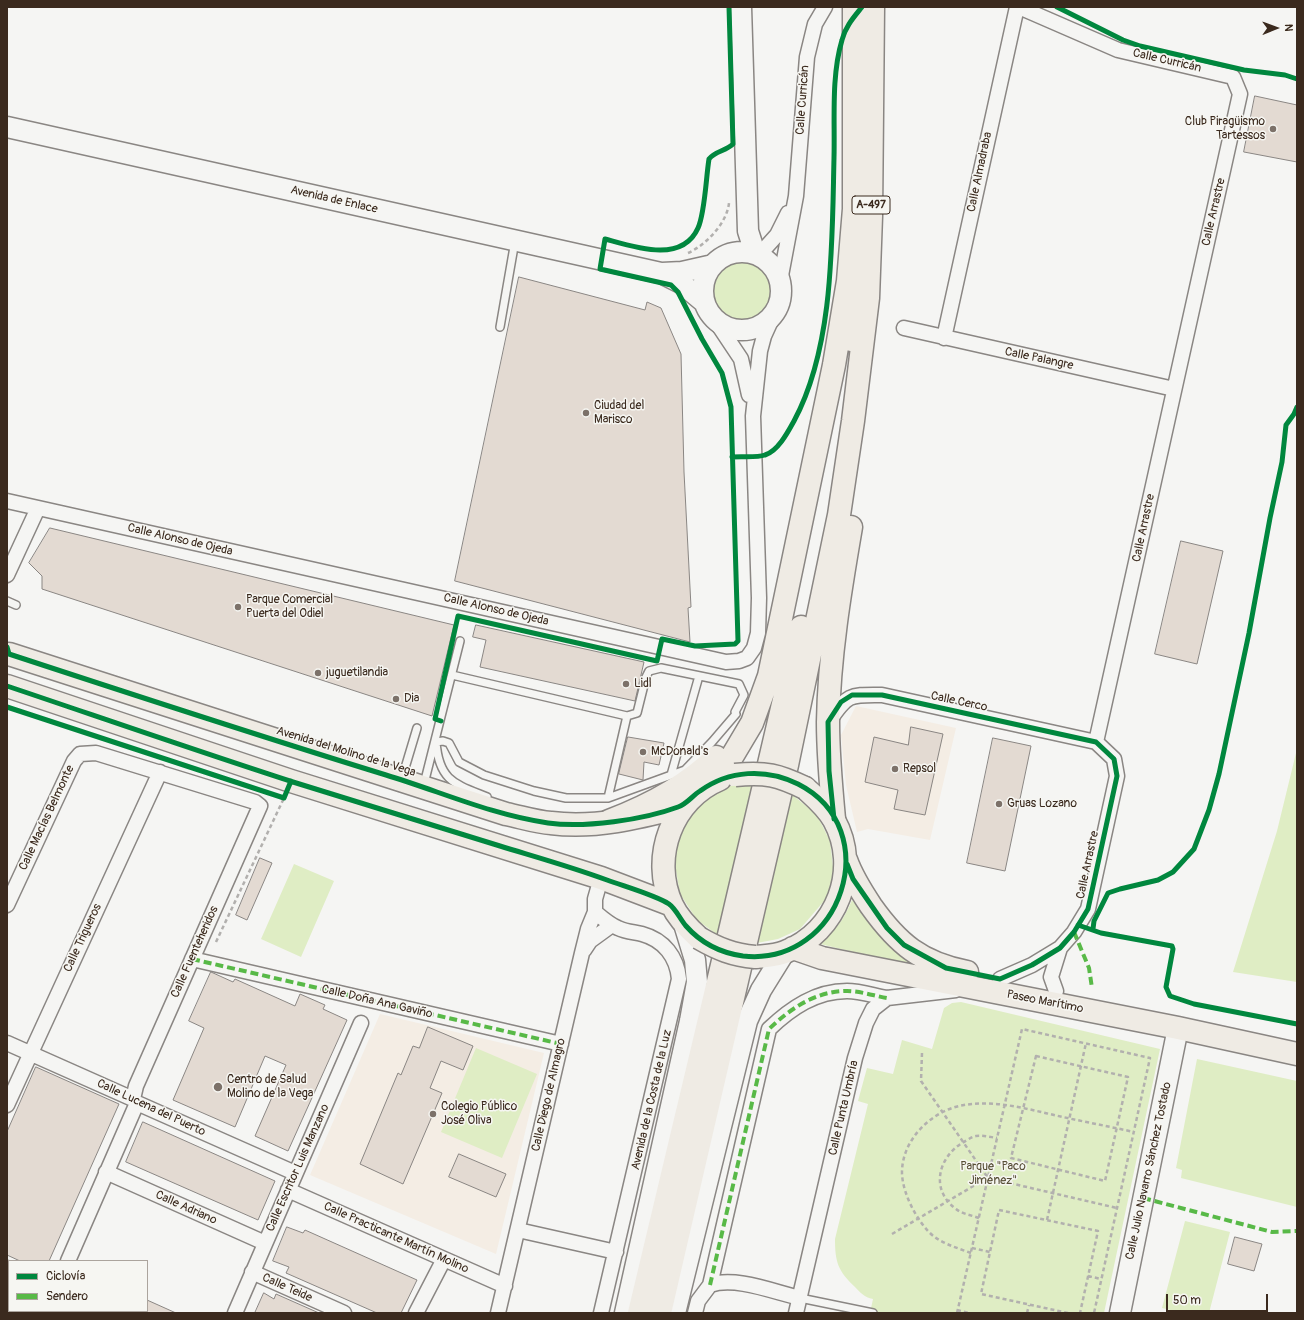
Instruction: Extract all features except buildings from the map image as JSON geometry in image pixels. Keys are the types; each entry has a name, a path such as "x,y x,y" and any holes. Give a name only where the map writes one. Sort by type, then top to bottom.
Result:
{"main road":[{"name":"A-497","path":"854,7 871,216 868,298"},
{"name":"A-497","path":"848,281 862,112 873,7"},
{"path":"704,787 735,774 760,773 784,777 806,788 822,802 834,820 842,839 846,860 844,882 838,902 831,915 812,936 789,950 755,957 735,955 716,949 692,931 672,906 664,880 663,854 670,828 684,806 727,764 752,723 769,676 834,365 848,281"},
{"path":"639,1313 763,792 838,456 852,323 848,281"},
{"path":"834,820 829,770 828,722 835,633 842,579 861,472 869,407 873,333 868,298"},
{"path":"660,1313 800,706 839,515 853,421 868,298"},
{"name":"Avenida del Molino de la Vega","path":"8,657 401,780 502,806 551,824 585,824 628,820 684,806"},
{"path":"7,686 284,791 601,878 672,906"},
{"path":"609,821 639,809 680,786 706,767 752,723"},
{"name":"Paseo Marítimo","path":"846,860 853,879 887,928 904,945 946,968 1297,1042"},
{"name":"Paseo Marítimo","path":"789,950 822,958 1178,1028 1297,1054"}],"street":[{"path":"714,263 734,252 757,254 768,261 776,270 780,281 781,292 779,304 774,314 765,323 753,329 740,330 726,327 715,320 704,303 702,292 704,281 714,263 729,245 740,224 738,197 745,132 741,7"},
{"name":"Calle Curricán","path":"780,281 796,196 807,57 815,24 825,7"},
{"name":"Calle Curricán","path":"1018,7 1118,50 1233,77 1240,94"},
{"name":"Calle Almadraba","path":"944,338 1018,7"},
{"name":"Calle Arrastre","path":"1000,979 1032,965 1060,948 1074,932 1088,910 1117,776 1114,759 1096,742 1240,94"},
{"name":"Avenida de Enlace","path":"7,127 662,273 682,272 714,263"},
{"name":"Calle Curricán","path":"757,254 777,235 796,196"},
{"path":"738,197 748,231 757,254"},
{"name":"Avenida de Enlace","path":"662,273 681,284 704,303"},
{"name":"Calle Alonso de Ojeda","path":"753,416 760,351 764,336 774,314"},
{"name":"Calle Alonso de Ojeda","path":"7,501 718,660 739,661 747,658 754,648 758,626 759,598 753,416 746,374 741,359 715,320"},
{"name":"Calle Palangre","path":"904,328 1174,388"},
{"path":"7,575 38,508"},
{"name":"Calle Cerco","path":"828,722 841,702 852,696 882,695 1096,742"},
{"name":"Calle Macías Belmonte","path":"7,905 74,761 80,754 96,753 160,772"},
{"name":"Calle Fuenteheridos","path":"68,1260 135,1101 136,1086 260,806 255,802 160,772"},
{"name":"Calle Trigueros","path":"7,1105 160,772"},
{"name":"Calle Diego de Almagro","path":"498,1313 582,953 588,930 595,912 595,899 601,878"},
{"name":"Avenida de la Costa de la Luz","path":"595,912 619,929 651,937 661,943 671,952 678,971 679,979 602,1313"},
{"path":"582,953 590,941 612,925"},
{"path":"625,1313 690,1021 697,982 692,931"},
{"name":"Calle Arrastre","path":"1056,991 1051,977 1060,948"},
{"path":"675,1313 747,1021 762,990 789,950"},
{"name":"Calle Doña Ana Gaviño","path":"192,959 561,1044"},
{"path":"695,1313 698,1301 710,1285 769,1029 784,1015 811,998 847,991 887,998 976,988"},
{"name":"Calle Punta Umbría","path":"796,1313 855,1058 866,1023 873,1009 887,998"},
{"name":"Calle Escritor Luis Manzano","path":"235,1313 361,1023"},
{"name":"Calle Julio Navarro Sánchez Tostado","path":"1120,1313 1178,1028"},
{"name":"Calle Lucena del Puerto","path":"7,1043 295,1173"},
{"name":"Calle Adriano","path":"106,1172 265,1243"},
{"name":"Calle Practicante Martín Molino","path":"288,1190 505,1286"},
{"path":"518,1230 616,1252"},
{"path":"416,1313 444,1259"},
{"name":"Calle Teide","path":"252,1272 344,1313"},
{"path":"710,1285 719,1282 731,1282 800,1298"}],"lane":[{"path":"500,328 516,241"},
{"path":"7,601 16,605"},
{"path":"423,786 436,742 460,641"},
{"path":"436,742 443,741 450,743 459,762 484,774 534,791 566,798 608,798 685,770 736,714 735,712 744,695 739,684 661,668 649,671 646,677 637,713 627,716 452,675"},
{"path":"671,776 699,676"},
{"path":"608,798 627,716"},
{"path":"401,780 417,728"},
{"path":"436,742 437,756 446,776 456,784 502,806"},
{"path":"800,1298 873,1313"}],"path":[{"path":"686,253 706,239 722,223 738,197"},
{"path":"207,962 284,791"},
{"path":"969,1313 957,1312 1022,1029 1150,1058 1094,1313"},
{"path":"1047,1220 1086,1043"},
{"path":"922,1053 922,1081 988,1178 1117,1208"},
{"path":"1036,1056 1081,1066 1128,1077 1105,1181 1010,1158 1024,1108 1036,1056"},
{"path":"971,1253 942,1243 928,1231 910,1204 905,1189 902,1174 903,1161 916,1134 931,1118 943,1111 962,1105 976,1103 1005,1104 1134,1132"},
{"path":"979,1218 957,1210 947,1201 939,1180 940,1169 945,1158 954,1148 974,1136 997,1138"},
{"path":"892,1234 988,1178"},
{"path":"1068,1313 981,1294 999,1210 1098,1231 1080,1313"},
{"path":"972,1248 990,1252"},
{"path":"1088,1276 1102,1279"},
{"path":"1027,1313 1029,1305"}],"shaded area":[{"name":"Repsol","path":"856,706 956,728 930,840 868,829 857,832 846,785 841,735"},
{"name":"Colegio Público José Oliva","path":"380,1014 544,1053 496,1254 310,1175"}],"green space":[{"path":"744,258 757,261 767,268 774,278 777,291 774,304 767,314 757,321 744,324 731,321 721,314 714,304 711,291 714,278 721,268 731,261"},
{"path":"1297,749 1297,982 1233,972 1277,831"},
{"path":"753,781 719,936 697,920 680,894 674,859 681,829 704,801 730,786"},
{"path":"789,792 817,815 830,841 834,875 831,893 800,929 778,939 757,943"},
{"path":"294,864 334,881 301,957 261,939"},
{"path":"852,900 891,945 913,961 911,966 816,943 829,934 838,925"},
{"name":"Parque \"Paco Jiménez\"","path":"961,1002 1160,1049 1104,1313 870,1313 873,1299 865,1296 859,1291 841,1271 837,1260 835,1239 868,1104 858,1101 867,1068 893,1074 902,1040 932,1049 944,1008 952,1003"},
{"path":"476,1048 537,1074 502,1158 441,1132"},
{"path":"1197,1059 1297,1081 1297,1207 1181,1178 1182,1170 1176,1168"},
{"path":"1185,1221 1230,1232 1209,1313 1183,1313 1162,1308"}],"marked path":[{"path":"1074,932 1089,968 1092,988"},
{"path":"192,959 561,1044"},
{"path":"710,1285 769,1029 795,1008 814,997 825,994 852,991 887,998"},
{"path":"1143,1198 1272,1232 1297,1231"}],"cycle path":[{"path":"441,721 435,719 458,616 657,661 662,639 695,646 735,644 738,641 731,407 722,373 702,339 678,292 671,285 600,269 605,239 643,249 669,249 681,246 691,239 698,228 704,204 709,159 714,154 733,144 729,7"},
{"path":"732,457 761,456 774,450 786,436 794,421 807,392 817,360 824,327 831,258 833,224 834,99 836,69 845,31 862,7"},
{"path":"1057,7 1123,40 1140,46 1244,70 1285,75 1297,79"},
{"path":"1093,929 1094,921 1108,893 1158,880 1173,872 1194,849 1209,810 1219,774 1249,633 1282,462 1286,425 1297,407"},
{"path":"7,647 9,654 150,700 406,781 486,809 548,823 596,824 648,816 681,806 711,784 735,775 773,775 798,784 825,805 841,831 846,861 841,891 827,918 806,940 777,954 735,955 719,950 705,942 686,926 669,904 647,894 567,866 293,782 7,686"},
{"path":"834,819 829,771 828,722 841,702 852,695 882,695 1096,742 1114,759 1117,776 1088,909 1074,932 1060,948 1032,965 1000,979 946,968 904,945 887,928 853,879 847,864"},
{"path":"7,707 284,798 291,781"},
{"path":"1078,925 1101,933 1172,946 1173,949 1166,987 1170,996 1194,1004 1297,1024"}],"place":[{"name":"Club Piragüismo Tartessos","path":"1273,129"},
{"name":"Ciudad del Marisco","path":"586,413"},
{"name":"Parque Comercial Puerta del Odiel","path":"238,607"},
{"name":"juguetilandia","path":"318,673"},
{"name":"Lidl","path":"626,684"},
{"name":"Dia","path":"396,699"},
{"name":"McDonald's","path":"643,752"},
{"name":"Repsol","path":"895,769"},
{"name":"Gruas Lozano","path":"999,804"},
{"name":"Centro de Salud Molino de la Vega","path":"218,1087"},
{"name":"Colegio Público José Oliva","path":"433,1114"}]}
